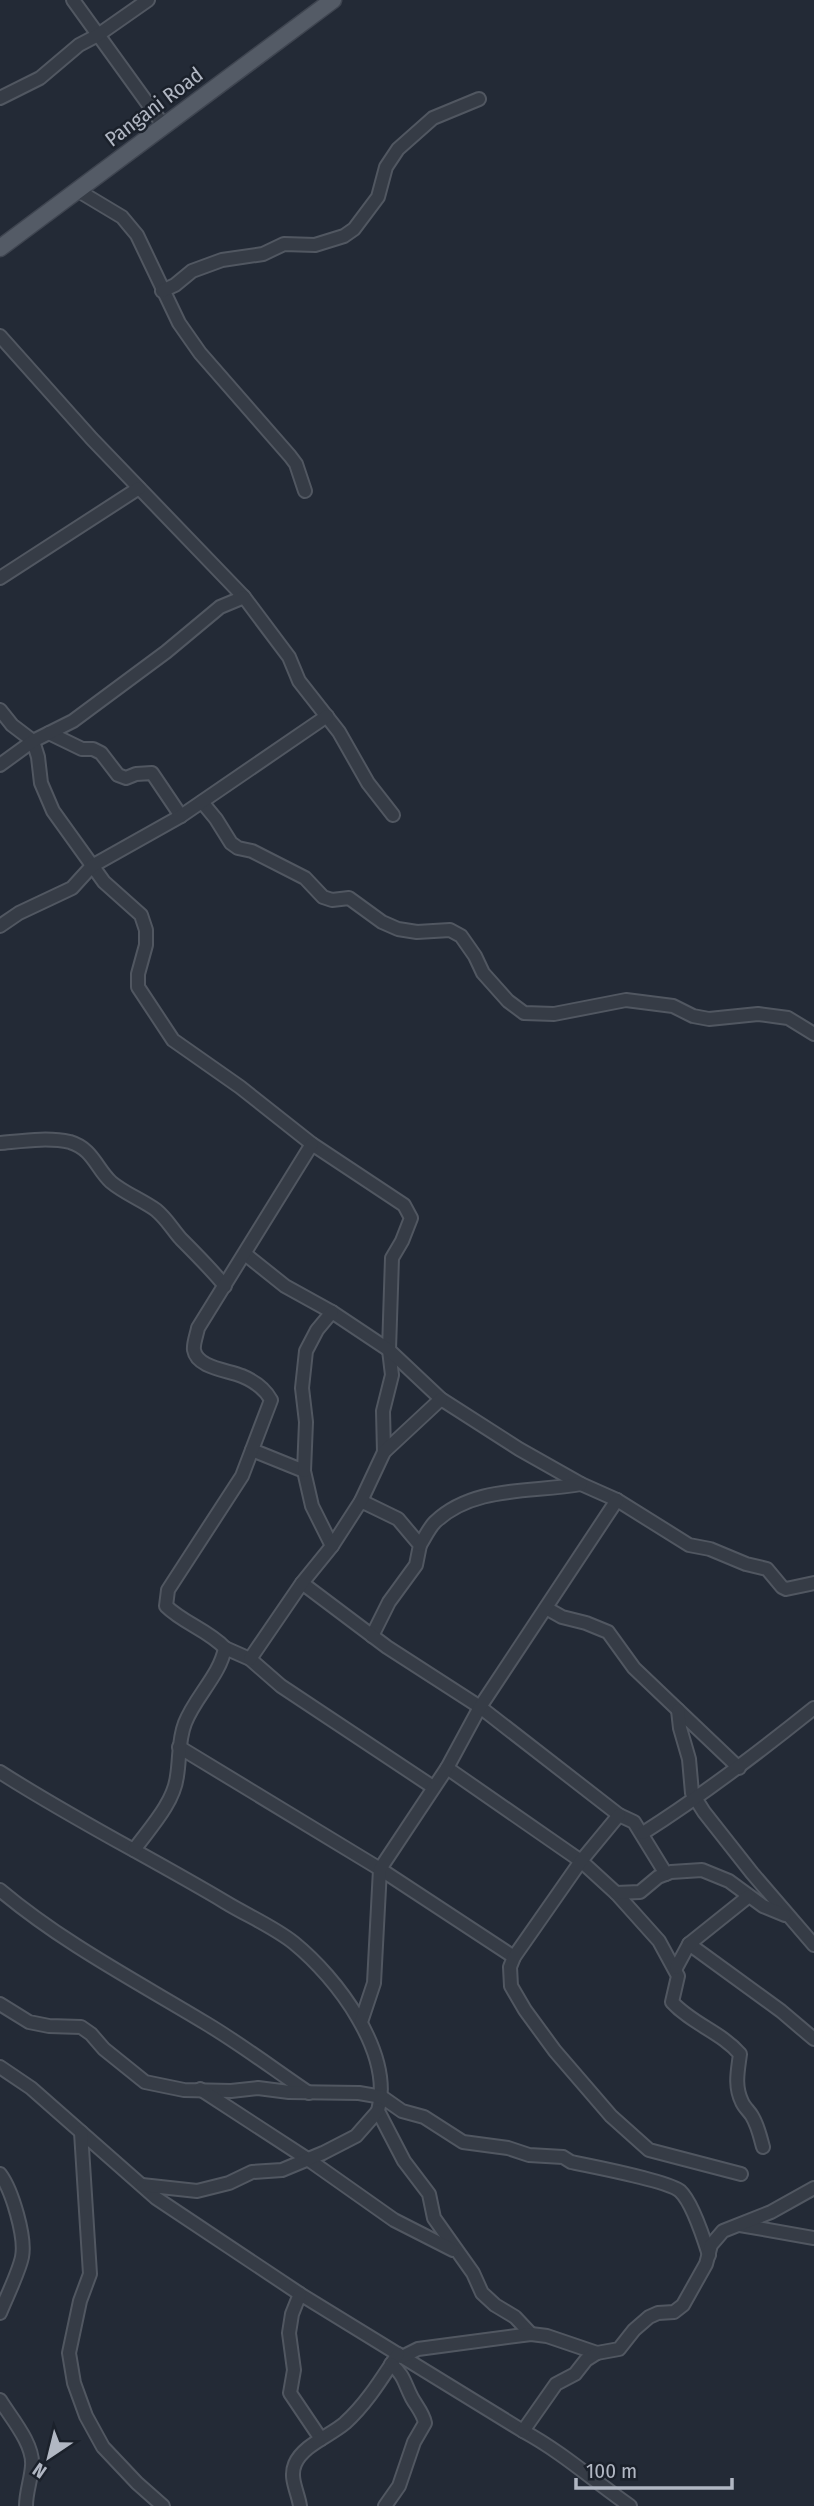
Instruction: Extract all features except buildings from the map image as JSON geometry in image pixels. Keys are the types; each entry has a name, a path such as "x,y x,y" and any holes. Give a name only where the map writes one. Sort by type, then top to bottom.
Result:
{"main road":[{"name":"Pangani Road","path":"0,248 333,0"}],"street":[{"path":"74,0 164,126"},
{"path":"0,98 40,78 79,45 148,0"},
{"path":"162,291 192,271 222,260 263,254 284,244 315,245 344,236 354,229 379,197 386,167 398,149 433,118 479,99"},
{"path":"77,190 122,216 137,236 179,323 200,353 296,464 305,491"},
{"path":"0,336 139,488 244,597 289,657 299,681 340,732 368,783 394,815"},
{"path":"0,578 139,488"},
{"path":"0,765 33,741 73,721 131,679 220,607 244,597"},
{"path":"0,710 12,725 33,741 41,783 53,811 114,893 141,915 146,930 146,945 138,974 138,987 173,1040 240,1087 312,1144 393,1196 404,1205 411,1218 392,1258 389,1350 392,1375 383,1411 384,1452"},
{"path":"0,926 19,913 72,888 92,866 181,816 327,716"},
{"path":"49,733 82,749 93,749 101,753 118,775 126,778 152,773 181,816"},
{"path":"202,802 231,843 305,878 323,897 332,900 349,898 383,922 398,929 417,932 450,930 461,936 483,974 508,1001 524,1013 554,1014 626,1000 673,1006 692,1016 709,1019 758,1014 788,1018 814,1034"},
{"path":"0,1143 58,1140 83,1149 93,1156 113,1184 137,1197 166,1219 225,1286"},
{"path":"312,1144 198,1328 194,1349 198,1358 210,1365 244,1376 266,1391 271,1400 242,1476 186,1559 166,1597 166,1606 174,1615 225,1648 250,1659 281,1686 433,1787"},
{"path":"244,1254 285,1286 332,1312 389,1350 441,1399 581,1485 617,1500 689,1545 710,1549 746,1564 767,1569 786,1589 814,1583"},
{"path":"332,1312 317,1330 306,1351 302,1388 306,1422 304,1471 312,1506 332,1546"},
{"path":"250,1659 302,1583 332,1546 361,1501 384,1452 441,1399"},
{"path":"251,1450 304,1471"},
{"path":"372,1636 389,1602 416,1565 420,1545 433,1523 453,1508 499,1492 581,1485"},
{"path":"361,2022 374,1983 380,1869 447,1768 480,1707 617,1500"},
{"path":"361,1501 398,1519 420,1545"},
{"path":"302,1583 372,1636 480,1707 619,1815 635,1822 666,1874"},
{"path":"546,1608 562,1617 608,1632 634,1668 739,1768"},
{"path":"134,1850 164,1808 177,1779 179,1747 184,1726 193,1705 223,1658 225,1648"},
{"path":"643,1833 739,1768 814,1708"},
{"path":"678,1710 689,1759 692,1793 736,1853 814,1945"},
{"path":"179,1747 380,1869 514,1958"},
{"path":"447,1768 581,1861 617,1893 659,1941 678,1976 672,2003 691,2020 732,2045 740,2053 735,2073 739,2092 742,2103 760,2131 763,2147"},
{"path":"0,1772 293,1943 335,1984 361,2022 379,2069 382,2097 378,2111 355,2136 309,2160 282,2170 252,2172 229,2183 197,2191 141,2185"},
{"path":"619,1815 581,1861 514,1958 510,1967 511,1986 555,2051 611,2116 649,2150 741,2174"},
{"path":"617,1893 640,1892 666,1874 702,1870 729,1881 763,1906 789,1916"},
{"path":"3,1895 33,1918 128,1978 210,2025 309,2093"},
{"path":"676,1968 689,1944 749,1896"},
{"path":"689,1944 781,2011 814,2039"},
{"path":"0,2004 29,2022 81,2027 145,2082 184,2090 231,2091 258,2088 309,2093 359,2093 382,2097 402,2111 424,2118 463,2142 508,2148 529,2155 563,2157 571,2162 666,2183 681,2192 700,2227 709,2255"},
{"path":"0,2067 31,2088 156,2198 397,2358 553,2447 630,2506"},
{"path":"200,2090 309,2160 394,2220 456,2252"},
{"path":"378,2111 404,2161 429,2194 434,2218 473,2273 486,2298 515,2317 530,2334"},
{"path":"81,2132 90,2274 80,2301 69,2353 74,2383 86,2416 103,2447 163,2506"},
{"path":"0,2174 6,2182 17,2212 22,2256 0,2313"},
{"path":"523,2431 555,2384 575,2374 586,2360 597,2353 619,2348 649,2317 658,2313 674,2312 683,2305 706,2264 711,2245 723,2231 796,2200 814,2188"},
{"path":"740,2225 814,2238"},
{"path":"300,2294 292,2314 289,2333 294,2370 290,2393 321,2439"},
{"path":"300,2506 292,2477 296,2462 321,2439 344,2424 367,2400 397,2358 418,2349 530,2334 547,2336 597,2353"},
{"path":"385,2506 399,2486 414,2442 425,2423 423,2414 411,2396 397,2358"},
{"path":"0,2400 31,2455 26,2506"}]}
